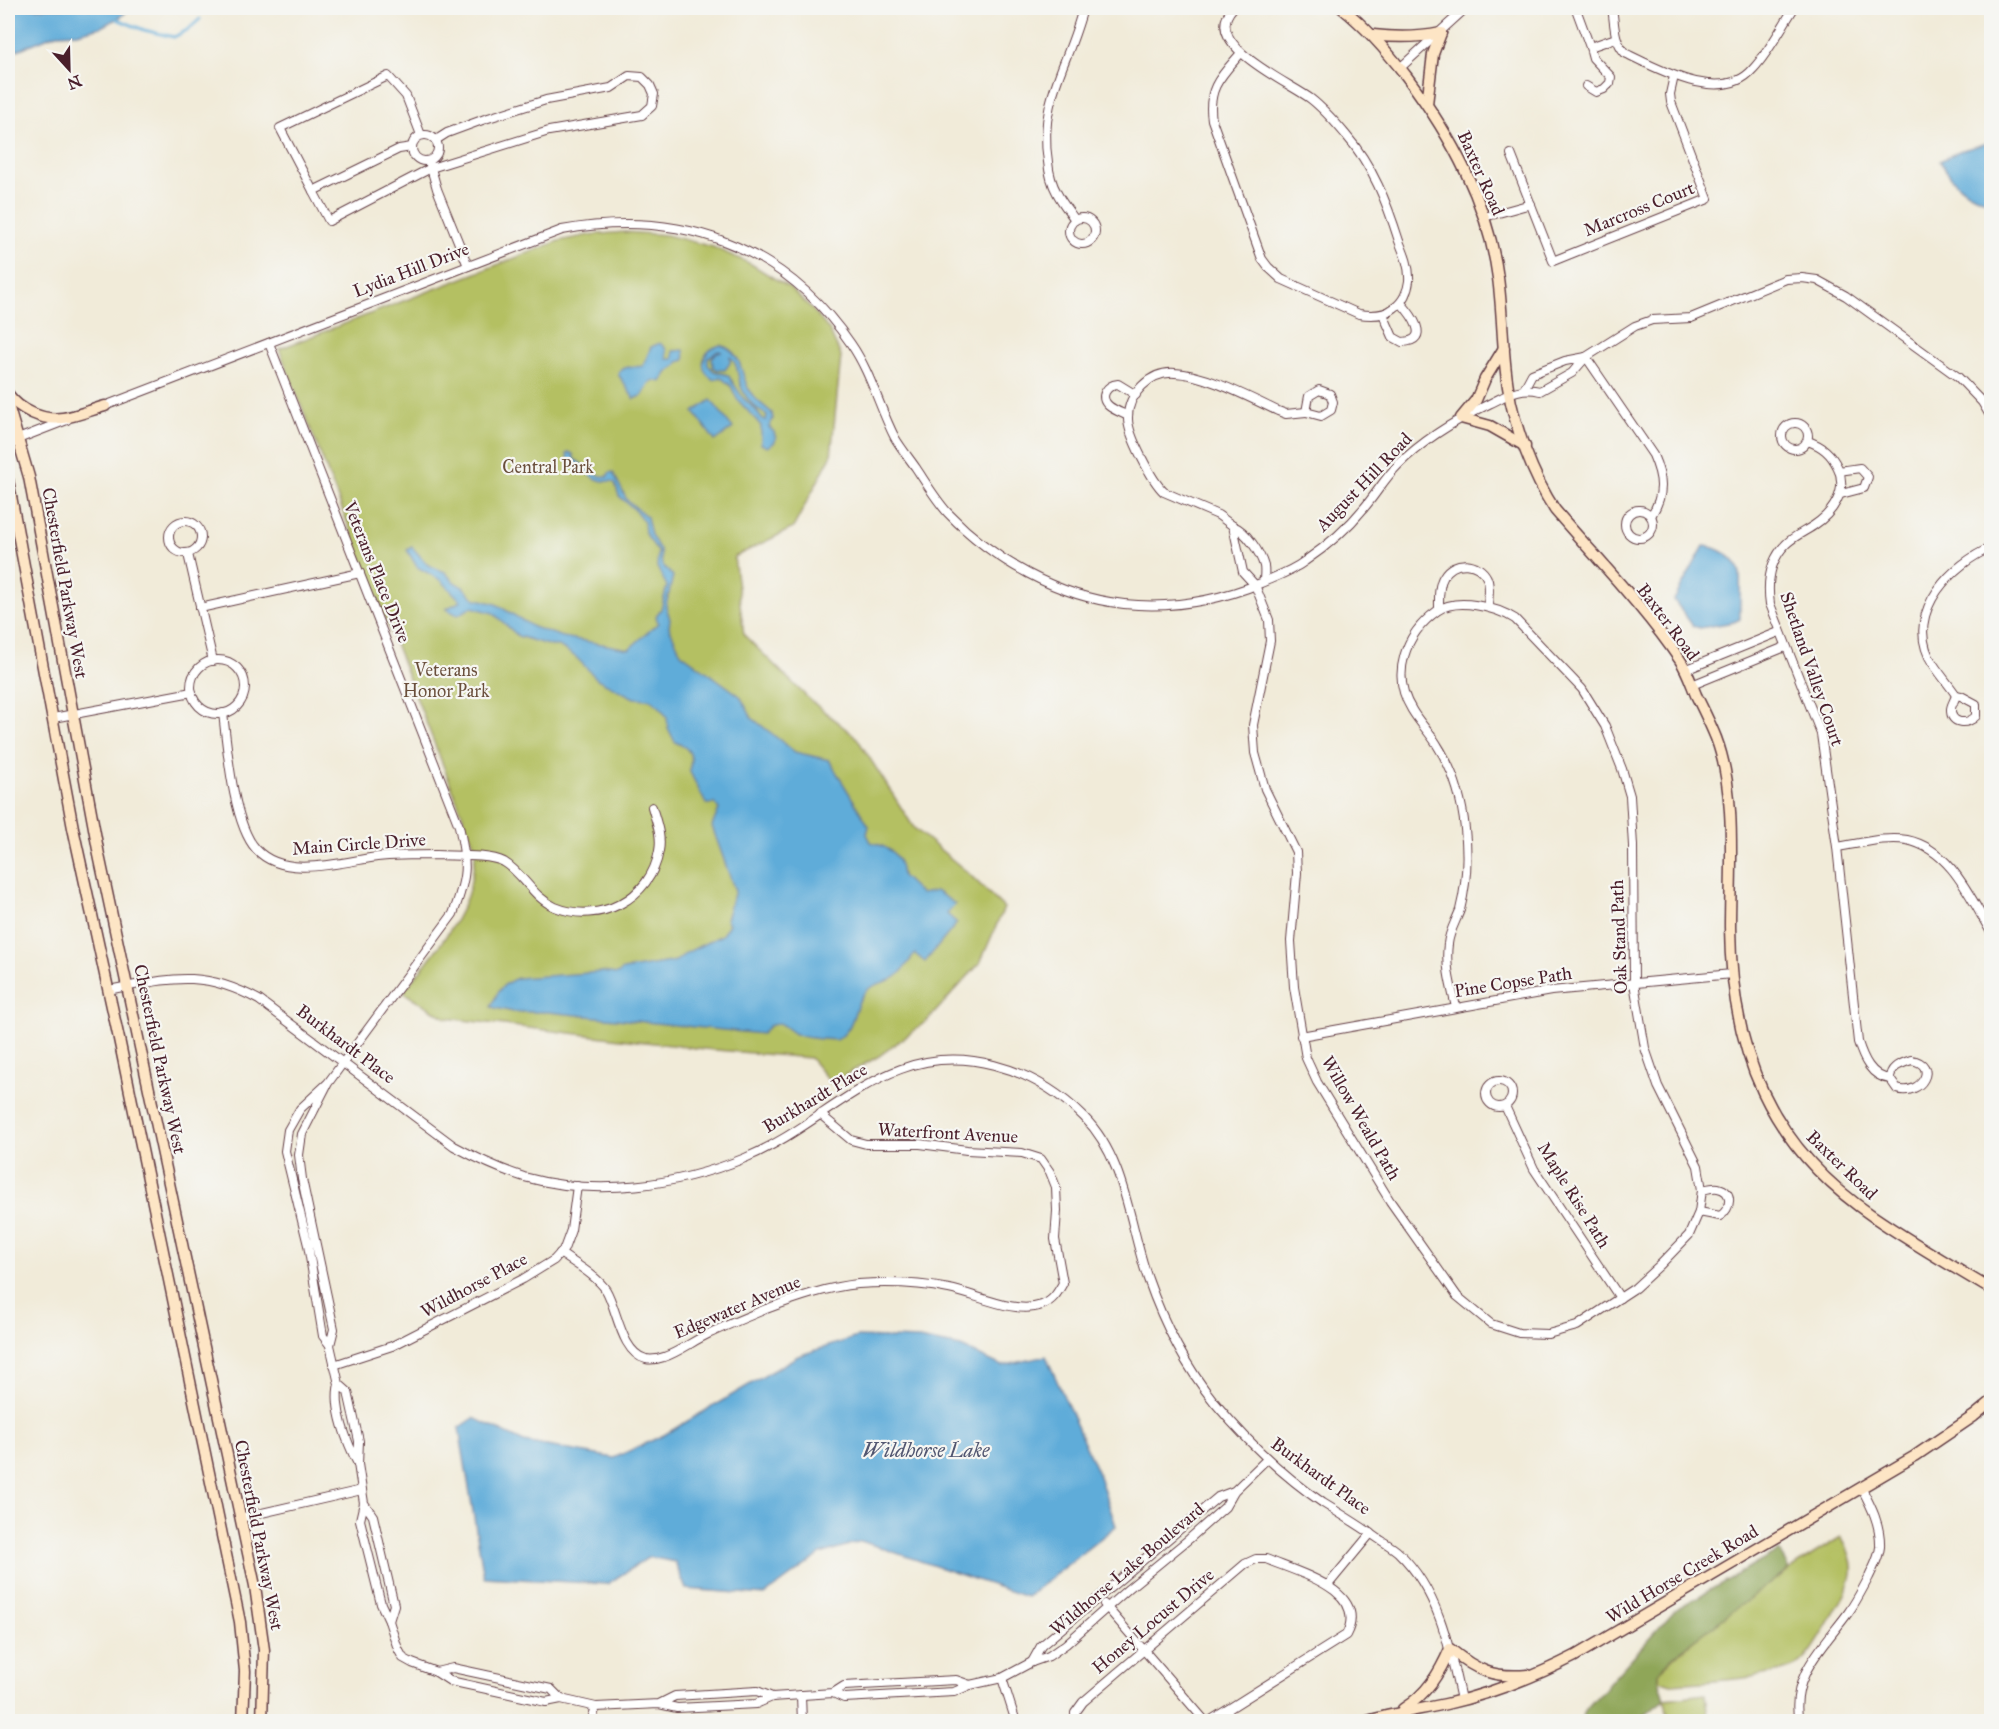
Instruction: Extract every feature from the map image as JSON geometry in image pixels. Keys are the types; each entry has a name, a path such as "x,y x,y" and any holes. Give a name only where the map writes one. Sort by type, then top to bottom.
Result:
{"street":[{"path":"1075,220 1056,192 1049,171 1045,134 1047,112 1054,88 1083,8"},
{"path":"1233,8 1225,12 1225,21 1230,40 1241,53 1312,100 1342,130 1368,166 1389,210 1408,268 1409,282 1401,303 1383,314 1370,316 1359,314 1281,279 1262,259 1215,130 1210,106 1219,78 1241,53"},
{"name":"Baxter Road","path":"1342,8 1373,35 1400,68 1449,138 1463,166 1484,217 1498,276 1509,394 1525,446 1542,487 1555,510 1659,631 1685,670 1716,738 1722,758 1729,804 1732,974 1735,1003 1748,1056 1770,1108 1805,1157 1841,1191 1873,1217 1992,1290"},
{"path":"1400,68 1466,8"},
{"path":"1612,8 1616,38 1625,53 1674,76 1718,85 1739,80 1754,68 1794,8"},
{"path":"1576,9 1593,58 1611,77 1610,83 1604,89 1596,92 1586,86"},
{"path":"1373,35 1399,39 1441,33"},
{"path":"1427,104 1433,54 1441,33"},
{"path":"1590,47 1616,38"},
{"path":"421,135 406,96 388,76 280,128 329,221 430,164 549,131 642,115 652,106 654,94 650,85 642,77 629,76 611,88 546,100 466,126 436,140"},
{"name":"Marcross Court","path":"1511,154 1553,261 1708,199 1671,102 1674,76"},
{"path":"430,164 417,158 413,153 412,147 415,140 421,135 429,135 436,140 438,152 430,164 437,189 468,266"},
{"path":"313,191 399,149 412,147"},
{"path":"1484,217 1531,204"},
{"name":"Lydia Hill Drive","path":"8,447 13,439 105,406 562,230 607,223 633,223 677,228 720,239 785,273 813,299"},
{"path":"1586,357 1565,361 1532,374 1525,387 1540,391 1572,373 1586,357 1635,326 1652,320 1691,318 1786,279 1817,280 1845,296 1958,377 1972,389 1992,419"},
{"name":"August Hill Road","path":"813,299 834,321 853,347 867,371 896,439 947,512 1003,559 1046,582 1088,597 1123,604 1157,605 1217,598 1281,576 1303,563 1346,528 1399,465 1445,428 1525,387"},
{"path":"1383,314 1393,337 1402,342 1411,339 1415,336 1417,327 1413,316 1401,303"},
{"name":"Veterans Place Drive","path":"269,342 459,826 466,857 464,885 453,914 343,1062"},
{"path":"1504,348 1485,379 1476,400 1461,418 1490,426 1525,446"},
{"path":"1586,357 1657,463 1663,486 1651,516"},
{"path":"1264,581 1264,566 1245,534 1218,514 1164,492 1158,486 1151,477 1129,426 1128,416 1136,395 1151,377 1175,372 1209,381 1286,414 1306,412"},
{"path":"1128,416 1109,406 1104,399 1105,392 1110,386 1118,384 1136,395"},
{"path":"8,394 14,404 40,416 61,418 105,406"},
{"name":"Chesterfield Parkway West","path":"8,405 13,439 29,477 99,855 255,1586 264,1643 262,1722"},
{"path":"1808,441 1820,446 1832,457 1839,471 1841,494 1864,488 1868,477 1860,468 1839,471"},
{"name":"Chesterfield Parkway West","path":"8,480 9,496 53,718 72,828 221,1523 240,1622 245,1671 243,1722"},
{"name":"Shetland Valley Court","path":"1841,494 1828,514 1786,544 1775,560 1768,588 1770,604 1779,632 1821,734 1837,847 1858,1042 1871,1068 1881,1078 1890,1080 1897,1089 1909,1090 1923,1083 1925,1069 1920,1062 1911,1060 1895,1067 1890,1080"},
{"name":"Willow Weald Path","path":"1233,526 1243,572 1255,585 1269,620 1270,641 1253,725 1255,753 1263,784 1296,852 1297,873 1292,941 1294,987 1306,1058 1317,1082 1390,1202 1457,1296 1491,1324 1519,1333 1548,1334 1577,1326 1620,1298"},
{"path":"1956,695 1929,657 1924,638 1924,620 1930,600 1947,580 1981,551 1992,547"},
{"path":"188,554 213,661"},
{"path":"1456,1007 1447,963 1448,942 1460,910 1468,858 1461,798 1437,744 1411,709 1401,678 1401,660 1408,644 1424,623 1439,609 1440,583 1443,576 1453,566 1470,564 1487,576 1488,607"},
{"path":"200,608 360,573"},
{"name":"Oak Stand Path","path":"1439,609 1466,604 1502,611 1515,619 1582,689 1605,726 1630,796 1633,846 1634,983 1645,1048 1658,1086 1698,1166 1702,1190 1699,1212 1689,1234 1677,1249 1635,1288 1620,1298"},
{"path":"1685,670 1779,632"},
{"path":"1692,685 1785,647"},
{"path":"213,661 231,663 238,668 245,684 241,702 235,708 223,713 209,712 201,708 192,692 194,676 205,664 213,661"},
{"path":"53,718 192,692"},
{"name":"Main Circle Drive","path":"223,713 234,788 243,826 256,849 284,865 328,866 378,857 416,855 490,858 503,862 518,873 538,897 554,906 572,912 594,913 615,907 634,896 655,867 660,849 658,826 652,807"},
{"path":"1837,847 1905,840 1924,846 1941,857 1957,875 1992,934"},
{"name":"Pine Copse Path","path":"1301,1036 1551,991 1732,974"},
{"name":"Burkhardt Place","path":"108,990 192,977 240,989 259,1000 454,1146 485,1163 525,1177 577,1186 623,1186 662,1182 705,1172 747,1157 775,1143 867,1083 906,1066 947,1058 976,1060 1018,1071 1056,1091 1086,1119 1100,1138 1111,1158 1123,1190 1148,1279 1164,1318 1212,1400 1267,1459 1321,1501 1399,1553 1421,1582 1438,1614 1450,1649 1461,1700"},
{"name":"Wildhorse Lake Boulevard","path":"343,1062 328,1083 302,1134 299,1155 334,1329 330,1345 339,1384 336,1396 349,1446 358,1464 364,1503 360,1520 381,1604 398,1649 403,1658 412,1664 436,1672 450,1682 546,1702 561,1699 596,1707 660,1704 677,1708 756,1704 772,1696 833,1693 844,1698 954,1692 970,1685 1002,1678 1049,1656 1066,1644 1211,1520 1225,1507 1234,1491 1267,1459"},
{"name":"Wildhorse Lake Boulevard","path":"328,1083 300,1109 288,1130 285,1151 308,1245 323,1336 330,1345"},
{"name":"Maple Rise Path","path":"1505,1106 1534,1169 1620,1298"},
{"name":"Waterfront Avenue","path":"820,1114 851,1140 866,1144 920,1144 967,1150 1022,1153 1041,1160 1050,1172 1056,1187 1055,1239 1064,1283 1051,1300"},
{"name":"Wildhorse Place","path":"334,1365 392,1346 523,1279 554,1260 564,1249 571,1230 577,1186"},
{"path":"1699,1212 1720,1216 1729,1206 1728,1197 1722,1190 1718,1188 1702,1190"},
{"name":"Edgewater Avenue","path":"560,1253 588,1273 605,1289 630,1346 642,1358 651,1359 663,1358 708,1334 766,1309 820,1291 858,1284 914,1283 952,1289 1005,1305 1030,1307 1051,1300"},
{"name":"Wild Horse Creek Road","path":"1365,1722 1505,1688 1575,1656 1944,1437 1992,1401"},
{"path":"1799,1722 1797,1701 1800,1682 1811,1660 1853,1605 1877,1561 1880,1548 1875,1515 1861,1487"},
{"path":"221,1523 362,1490"},
{"name":"Wildhorse Lake Boulevard","path":"1032,1662 1041,1646 1218,1497 1234,1491"},
{"name":"Wildhorse Lake Boulevard","path":"364,1503 373,1516 394,1605 389,1621"},
{"path":"1099,1597 1207,1722 1346,1635 1351,1626 1352,1616 1348,1603 1328,1585 1371,1533"},
{"name":"Honey Locust Drive","path":"1075,1717 1083,1702 1245,1564 1256,1559 1266,1559 1328,1585"},
{"path":"1398,1713 1416,1701 1429,1688 1450,1649 1485,1673 1515,1676 1539,1674"},
{"name":"Wildhorse Lake Boulevard","path":"436,1672 453,1668 551,1689 561,1699"},
{"path":"1002,1678 1016,1722"},
{"path":"801,1695 802,1722"},
{"path":"591,1722 596,1707"},
{"path":"8,1716 16,1722"}],"green space":[{"name":"Central Park","path":"625,232 667,235 713,247 751,264 790,288 812,309 829,330 841,356 831,456 793,528 734,557 744,635 809,699 857,738 914,828 966,871 1004,908 980,963 928,1020 879,1056 831,1083 810,1058 704,1049 446,1018 403,992 438,948 460,912 470,887 476,849 279,349 559,241 589,235"},
{"path":"1841,1537 1847,1547 1852,1565 1850,1581 1822,1635 1805,1659 1796,1666 1763,1675 1671,1684 1659,1680 1659,1672 1723,1616"},
{"path":"1779,1551 1789,1569 1681,1650 1659,1672 1665,1699 1636,1721 1581,1721 1586,1709 1676,1609"},
{"path":"1705,1694 1708,1721 1652,1721 1668,1719 1665,1699"}],"water":[{"path":"8,8 130,8 122,16 101,27 77,33 56,34 8,54"},
{"path":"1992,142 1991,202 1967,192 1950,176 1940,161 1959,151"},
{"path":"660,343 666,349 667,359 673,359 673,351 684,350 685,360 678,362 661,382 651,382 642,396 634,399 618,374 626,368 643,366 651,347"},
{"path":"721,345 734,353 738,359 751,393 772,413 773,419 769,427 774,432 776,439 774,443 767,447 761,444 761,426 737,399 731,386 720,377 714,380 705,371 704,361 709,351","holes":["718,351 722,352 716,353 712,358 713,367 725,370 730,363 730,357 733,359 744,393 758,409 767,415 766,420 762,419 743,398 728,375 714,371 708,365 708,358"]},
{"path":"711,400 733,428 715,441 694,412"},
{"path":"569,452 573,454 574,459 598,475 607,477 613,472 627,500 647,517 651,535 660,550 662,565 673,576 666,606 670,619 669,627 681,653 740,696 752,718 795,752 829,760 869,826 867,834 871,842 884,847 897,857 902,876 921,894 936,891 955,904 947,914 957,923 925,962 915,954 897,976 867,990 858,1002 848,1029 836,1040 800,1036 779,1023 769,1026 762,1034 548,1012 513,1012 491,1007 501,989 518,978 602,972 617,974 623,970 676,961 686,953 722,935 729,924 726,919 735,891 712,826 719,809 715,804 706,804 689,770 690,753 675,742 668,728 667,717 659,706 649,699 634,698 597,679 576,657 559,646 551,646 518,636 493,613 472,607 458,615 446,609 461,601 441,580 417,567 407,550 412,547 428,565 445,572 474,598 496,604 533,627 563,637 629,649 658,623 656,616 661,609 667,586 657,567 658,552 645,533 644,522 635,510 619,496 615,483 598,480 591,476 568,459"},
{"path":"1704,546 1725,554 1737,565 1740,579 1740,619 1700,628 1693,626 1674,600"},
{"name":"Wildhorse Lake","path":"857,1337 919,1339 961,1347 1002,1366 1046,1356 1099,1476 1116,1526 1027,1597 861,1541 821,1554 765,1595 686,1589 675,1562 649,1557 607,1584 484,1577 459,1428 474,1418 524,1442 614,1458 664,1435 798,1356"}],"waterway":[{"path":"117,19 144,30 174,37 189,29 200,19"}],"park label":[{"name":"Veterans Honor Park","path":"446,680"}]}
